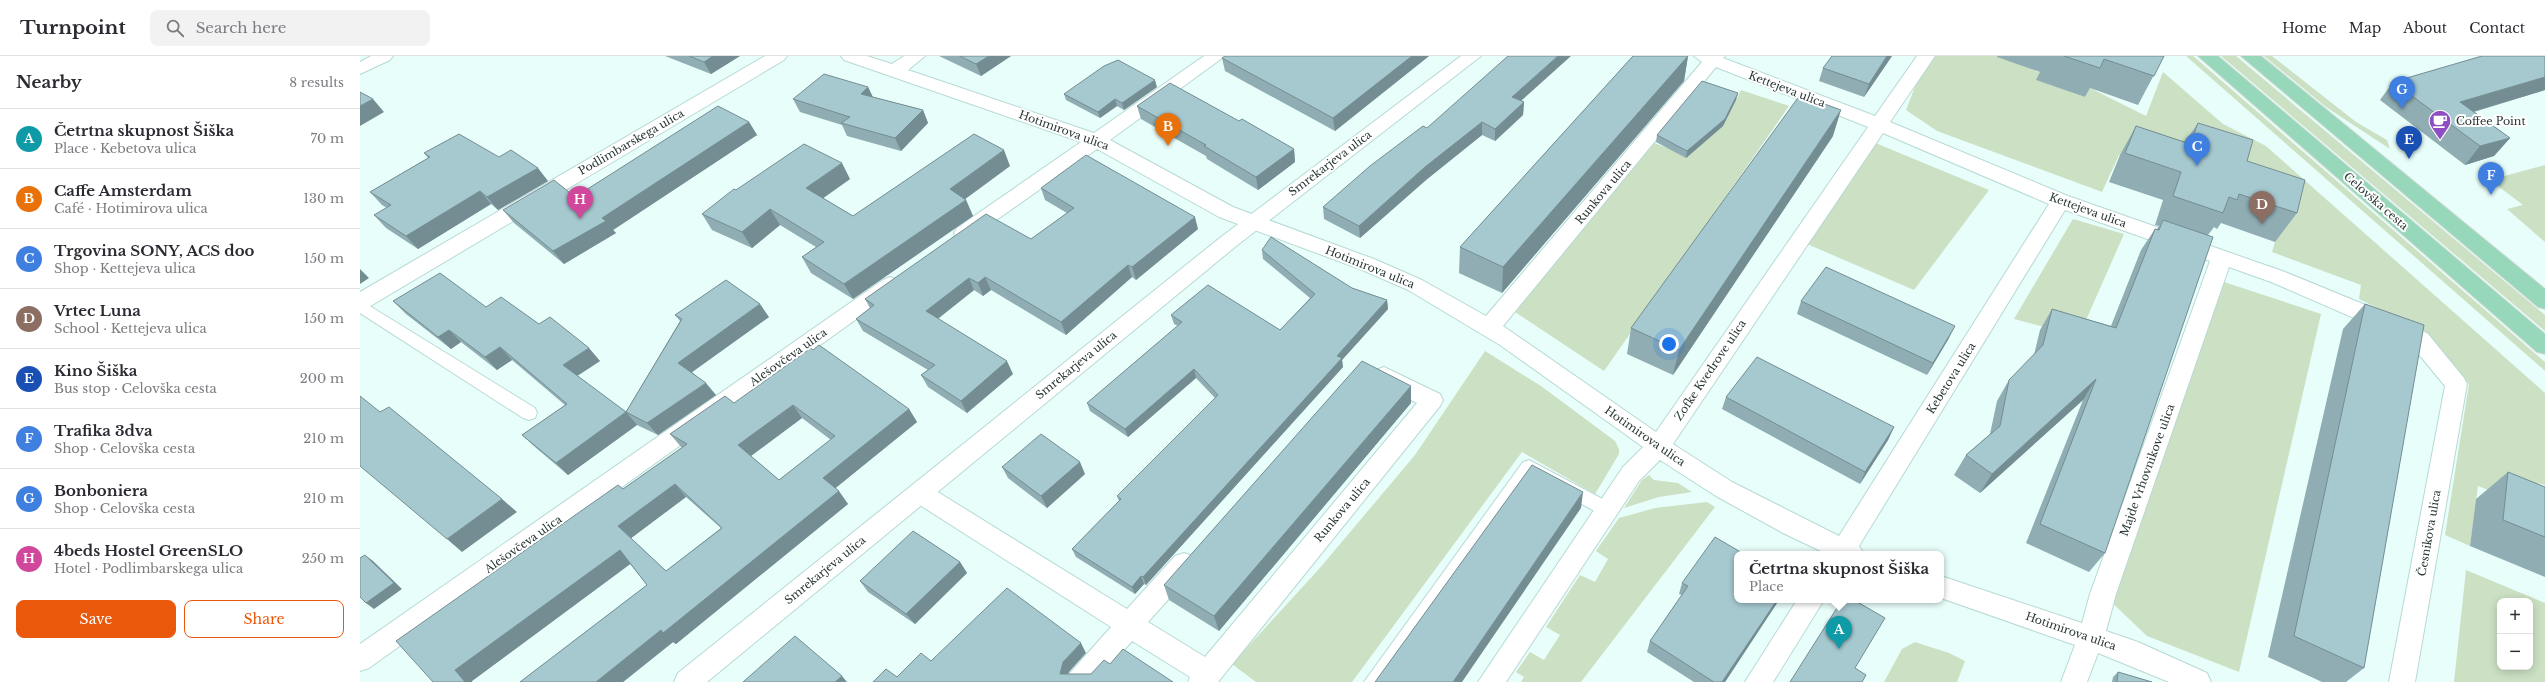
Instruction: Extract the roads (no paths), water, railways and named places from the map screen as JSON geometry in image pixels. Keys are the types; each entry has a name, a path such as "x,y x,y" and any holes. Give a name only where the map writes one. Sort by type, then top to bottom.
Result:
{"main road":[{"name":"Celovška cesta","path":"2207,56 2545,346"},
{"path":"2250,56 2545,301"}],"street":[{"path":"360,69 384,56"},
{"name":"Podlimbarskega ulica","path":"360,302 778,56"},
{"name":"Hotimirova ulica","path":"850,56 1096,140 1216,207 1390,273 1437,296 1489,328 1689,467 1764,511 1842,551"},
{"path":"894,71 916,56"},
{"path":"948,245 1216,56"},
{"name":"Smrekarjeva ulica","path":"687,682 1254,222 1472,56"},
{"name":"Zofke Kvedrove ulica","path":"1491,682 1606,509 1631,474 1659,446 1926,56"},
{"name":"Kettejeva ulica","path":"1710,57 1878,124 2061,201 2278,277 2400,328 2420,340 2456,384"},
{"name":"Runkova ulica","path":"1489,328 1710,57"},
{"name":"Kebetova ulica","path":"1847,551 2061,201"},
{"name":"Majde Vrhovnikove ulica","path":"2074,682 2091,638 2103,594 2222,257"},
{"name":"Alešovčeva ulica","path":"360,659 909,272"},
{"name":"Runkova ulica","path":"1204,678 1432,400 1367,368"},
{"name":"Česnikova ulica","path":"2402,682 2456,384"},
{"path":"920,493 1130,626 1204,678"},
{"path":"1079,682 1198,548"},
{"name":"Hotimirova ulica","path":"1944,588 2129,651 2198,682"},
{"path":"1758,682 1810,603"}],"lane":[{"path":"360,306 528,413"},
{"path":"1374,682 1529,467 1606,509"}],"place":[{"name":"Bonboniera","path":"2402,109"},
{"name":"Coffee Point","path":"2440,140"},
{"name":"Caffe Amsterdam","path":"1168,146"},
{"name":"Kino Šiška","path":"2409,159"},
{"name":"Trgovina SONY, ACS doo","path":"2197,166"},
{"name":"Trafika 3dva","path":"2491,195"},
{"name":"4beds Hostel GreenSLO","path":"580,219"},
{"name":"Vrtec Luna","path":"2262,224"},
{"name":"Četrtna skupnost Šiška","path":"1839,649"}]}
